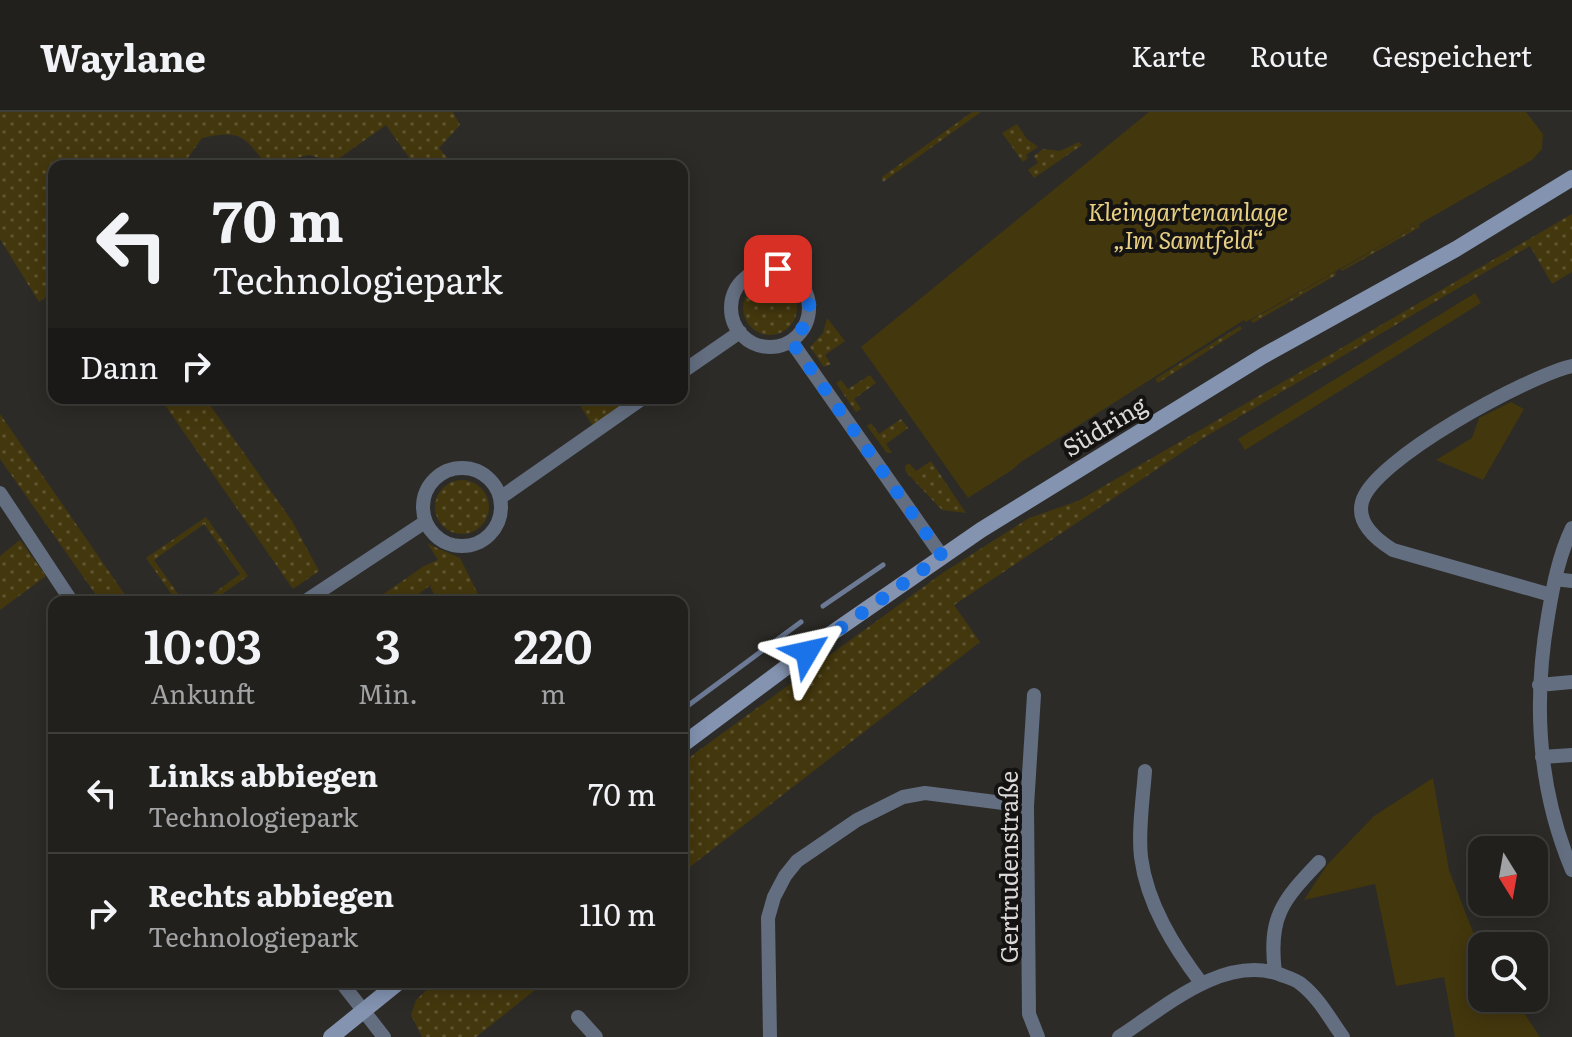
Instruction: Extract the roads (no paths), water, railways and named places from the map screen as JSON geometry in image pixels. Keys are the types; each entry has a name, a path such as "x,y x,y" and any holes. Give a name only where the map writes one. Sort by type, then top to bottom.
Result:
{"main road":[{"name":"Südring","path":"688,741 832,633 1007,514 1263,356 1456,249 1572,178"},
{"path":"331,1037 391,988"}],"street":[{"path":"778,269 796,278 803,286 810,306 805,326 791,341 772,347 762,346 740,332 731,311 735,291 741,282 757,271 778,269"},
{"path":"688,368 740,332"},
{"path":"791,341 942,556"},
{"path":"1551,595 1393,550 1376,539 1368,529 1361,513 1362,502 1366,492 1385,472 1465,416 1534,378 1572,366"},
{"path":"500,498 634,404"},
{"path":"466,468 483,473 495,485 501,513 495,529 474,545 460,547 439,540 425,522 423,500 435,478 452,469 466,468"},
{"path":"0,493 68,596"},
{"path":"313,596 425,522"},
{"path":"1571,866 1549,796 1542,757 1539,685 1551,595 1565,542 1572,528"},
{"path":"1555,579 1572,581"},
{"path":"1539,685 1572,682"},
{"name":"Gertrudenstraße","path":"1034,695 1027,806 1029,1014 1038,1037"},
{"path":"1542,757 1572,755"},
{"path":"1145,771 1141,855 1147,888 1163,926 1202,984"},
{"path":"770,1037 768,918 774,897 797,861 857,820 903,797 925,793 1027,806"},
{"path":"1275,973 1272,936 1276,919 1287,895 1319,862"},
{"path":"1119,1037 1202,984 1235,971 1256,969 1299,981 1343,1037"},
{"path":"346,988 384,1037"},
{"path":"578,1017 596,1037"}],"waterway":[{"path":"823,606 883,565"},
{"path":"688,706 801,622"}],"park label":[{"name":"Kleingartenanlage „Im Samtfeld“","path":"1188,224"}]}
